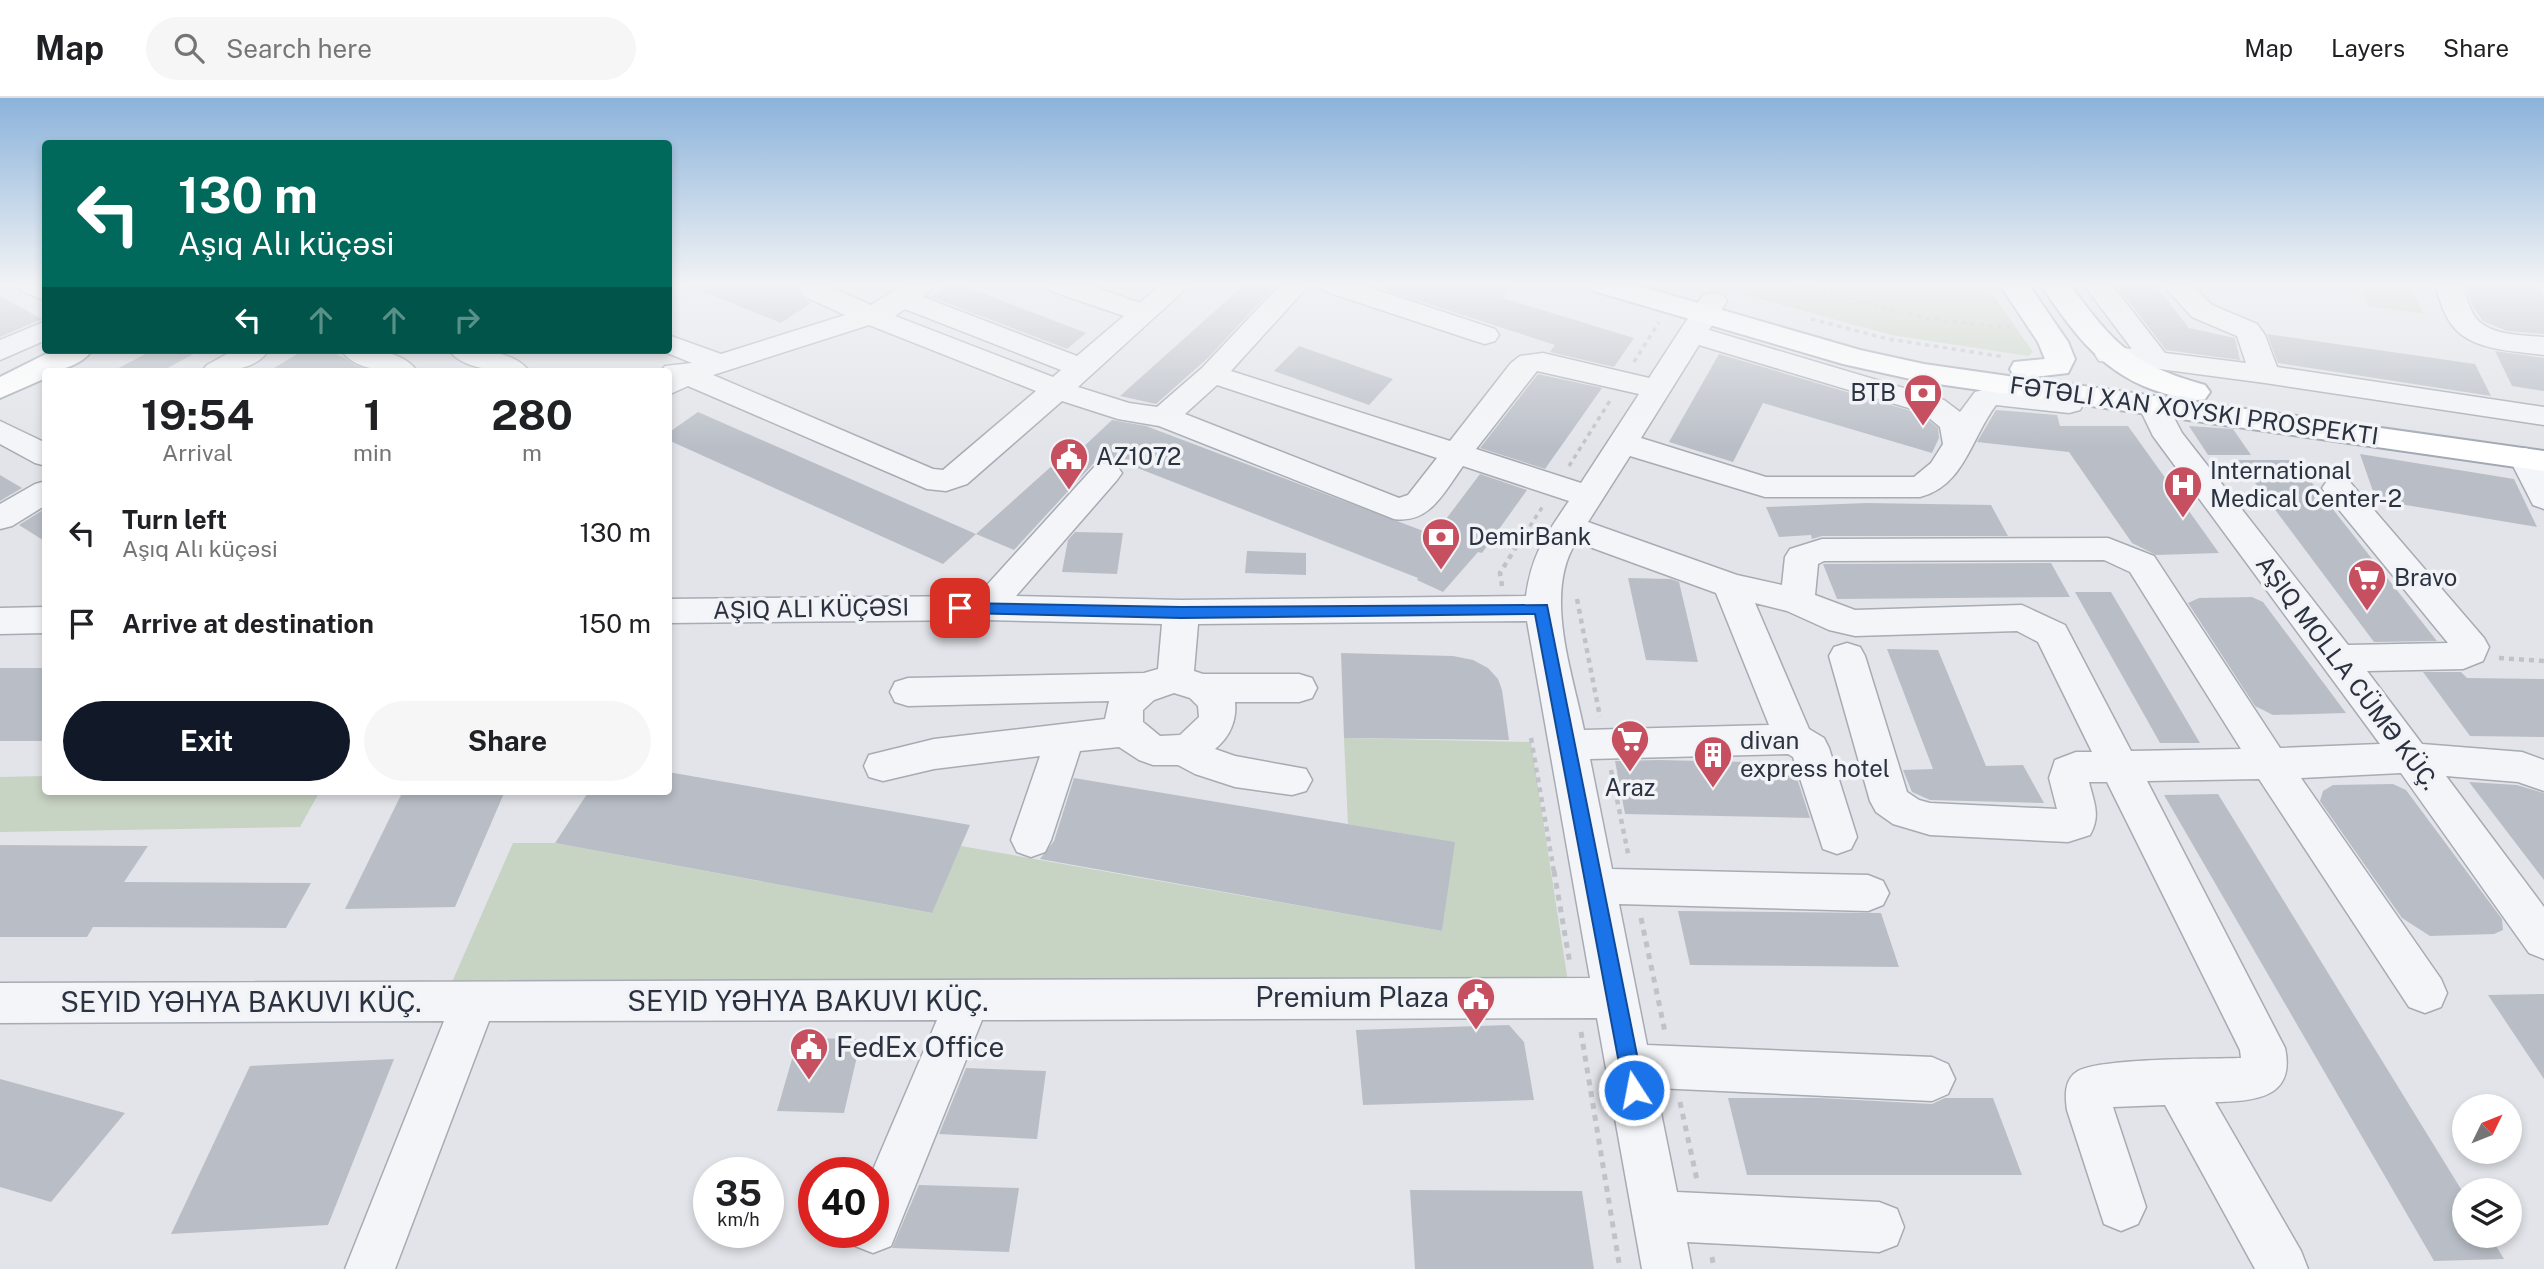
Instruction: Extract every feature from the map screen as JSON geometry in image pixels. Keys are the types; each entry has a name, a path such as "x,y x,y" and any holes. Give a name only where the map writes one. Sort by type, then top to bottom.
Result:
{"main road":[{"name":"FƏTƏLI XAN XOYSKI PROSPEKTI","path":"1789,340 1882,365 2069,394 2538,455"},
{"name":"FƏTƏLI XAN XOYSKI PROSPEKTI","path":"1840,340 2018,363 2538,455"},
{"path":"2097,340 2103,348 2145,377 2196,393"},
{"path":"2018,363 2057,367 2060,359 2053,342 2103,348"},
{"path":"0,388 69,354"}],"street":[{"path":"15,356 34,340"},
{"path":"672,377 796,340"},
{"path":"931,340 1057,388 1145,417 1164,417 1394,508 1408,510 1419,503 1456,451 1507,391 1521,369 1530,362 1543,362 1656,389"},
{"path":"1018,340 1081,368"},
{"path":"672,377 927,479 946,481 956,477 1115,340"},
{"path":"1164,417 1212,374 1244,340"},
{"path":"1667,1269 1681,1216 1651,1066 1616,998 1615,887 1587,745 1542,608 1547,567 1567,527 1688,340"},
{"path":"1763,340 1933,406 1955,423 1958,444"},
{"path":"2140,340 2155,359"},
{"path":"2253,340 2265,374"},
{"path":"2501,340 2544,346"},
{"path":"672,345 721,364"},
{"path":"2103,348 2155,359 2544,416"},
{"path":"222,368 248,354"},
{"path":"364,354 395,368"},
{"path":"470,354 496,368"},
{"path":"1212,374 1588,496"},
{"path":"1622,443 1750,484 1777,489 1920,487 1930,483 1943,468 1986,398 1994,396 2062,405 2069,404 2069,394"},
{"path":"2154,405 2159,423 2168,436 2338,658 2544,940"},
{"path":"0,431 42,454"},
{"path":"986,608 1106,473"},
{"path":"2338,488 2471,647 2470,652 2463,656 2338,658"},
{"path":"0,518 42,493"},
{"path":"1567,527 1730,585 1797,601 1841,621 1855,623 2022,618 2052,634 2262,1048 2266,1067 2252,1079 2095,1086 2088,1092 2090,1110 2120,1207"},
{"path":"1797,601 1802,557 1822,550 2108,549 2142,564 2270,764 2424,993"},
{"path":"1730,585 1794,739"},
{"path":"672,611 986,608 1181,612 1542,608"},
{"path":"1174,684 1181,612"},
{"path":"0,621 42,620"},
{"path":"1847,656 1890,801 1907,813 1930,819 2068,826 2076,824 2078,817 2068,780 2069,771 2076,766 2270,764 2411,758 2522,767 2544,776"},
{"path":"908,692 1174,684 1299,688"},
{"path":"1174,684 1213,698 1218,709 1217,722 1199,743 1184,749 1167,751 1151,748 1137,741 1128,731 1123,719 1125,707 1132,695 1174,684"},
{"path":"883,766 934,754 1128,731"},
{"path":"1031,840 1065,739"},
{"path":"1587,745 1794,739 1810,748 1837,838"},
{"path":"1184,749 1196,759 1220,769 1292,780"},
{"path":"1615,887 1868,893"},
{"name":"SEYID YƏHYA BAKUVI KÜÇ.","path":"0,1003 1616,998"},
{"path":"889,1190 968,1000"},
{"path":"370,1269 474,1002"},
{"path":"1651,1066 1932,1079"},
{"path":"2177,1081 2283,1269"},
{"path":"1681,1216 1879,1227"}],"lane":[{"path":"2538,455 2544,498"}],"path":[{"path":"1887,340 2018,363"},
{"path":"1575,591 1587,745 1681,1216 1714,1269"},
{"path":"2470,652 2484,657 2544,661"}],"green space":[{"path":"1921,340 2024,340 2033,352 2028,356"},
{"path":"1344,738 1531,742 1568,982 452,982 513,843 555,843 931,913 961,846 1442,931 1454,842 1348,824"},
{"path":"42,776 42,795 318,795 300,827 0,832 0,777"}],"building":[{"path":"1043,340 1078,340 1067,349"},
{"path":"1183,340 1225,340 1156,404 1120,396"},
{"path":"1538,340 1633,340 1614,367 1550,352 1555,345"},
{"path":"2158,340 2235,340 2240,360 2166,350"},
{"path":"2269,340 2306,340 2475,364 2491,396 2278,363"},
{"path":"1299,346 1393,379 1369,405 1274,371"},
{"path":"2495,351 2544,358 2544,391 2512,386"},
{"path":"145,354 194,354 168,368 119,368"},
{"path":"297,354 336,354 364,368 274,368"},
{"path":"1719,354 1921,414 1938,428 1939,438 1932,453 1763,403 1733,462 1669,442"},
{"path":"1538,374 1602,388 1545,469 1480,448"},
{"path":"1996,410 2057,415 2060,426 2128,426 2219,553 2156,555 2132,543 2069,452 1977,442"},
{"path":"698,412 976,534 943,564 672,442 672,430"},
{"path":"1112,420 1146,426 1434,535 1480,474 1527,490 1482,553 1478,552 1443,592 1417,580 1418,578 1112,458 1093,464 1014,550 976,534 1054,464 1062,467"},
{"path":"2189,426 2233,429 2251,455 2208,455"},
{"path":"2360,454 2514,479 2537,527 2376,500"},
{"path":"2238,460 2294,460 2437,641 2374,642"},
{"path":"0,475 22,488 0,501"},
{"path":"1867,503 1991,505 2008,536 1822,536 1812,539 1811,535 1779,537 1766,507"},
{"path":"42,511 42,539 19,525"},
{"path":"1075,532 1123,533 1117,574 1062,572 1068,540"},
{"path":"1247,551 1306,553 1306,575 1245,573"},
{"path":"2051,563 2070,597 1837,599 1823,564"},
{"path":"1628,578 1671,579 1679,582 1698,662 1646,660"},
{"path":"2075,592 2111,592 2200,743 2160,743"},
{"path":"2252,597 2263,602 2346,713 2273,715 2255,706 2188,603 2199,598"},
{"path":"1887,649 1938,650 1986,766 2023,765 2044,803 1930,800 1912,792 1903,770 1933,769"},
{"path":"1341,653 1453,656 1473,660 1488,668 1498,679 1509,740 1344,738"},
{"path":"0,668 42,668 42,741 0,741"},
{"path":"2423,672 2461,672 2467,678 2544,679 2544,737 2470,736"},
{"name":"divan express hotel","path":"1615,761 1792,763 1810,818 1625,814"},
{"path":"672,773 970,825 932,913 555,843 586,795 672,795"},
{"path":"1074,778 1455,842 1442,931 1040,859 1054,841"},
{"path":"2469,782 2517,785 2544,793 2544,880"},
{"path":"2393,784 2406,790 2502,919 2503,930 2494,934 2430,936 2402,918 2320,801 2323,791 2333,785"},
{"path":"2218,794 2454,1178 2452,1178 2452,1248 2497,1248 2504,1259 2434,1261 2164,795"},
{"path":"401,795 503,795 455,907 345,909"},
{"path":"0,845 148,846 124,882 311,883 286,928 93,927 87,937 0,937"},
{"path":"1678,911 1881,913 1899,967 1690,965"},
{"path":"2544,994 2544,1079 2488,995"},
{"path":"1509,1025 1524,1042 1534,1100 1363,1105 1356,1030"},
{"path":"798,1038 861,1039 844,1113 777,1111"},
{"path":"394,1059 328,1225 171,1234 250,1066"},
{"path":"966,1068 1046,1071 1037,1139 939,1134"},
{"path":"0,1079 125,1113 51,1202 0,1187"},
{"path":"1728,1098 1820,1098 1932,1104 1945,1098 1993,1098 2022,1175 1747,1175"},
{"path":"919,1185 1019,1188 1009,1252 892,1248"},
{"path":"1410,1190 1582,1191 1594,1269 1415,1269"}],"place":[{"name":"BTB","path":"1923,427"},
{"name":"AZ1072","path":"1069,491"},
{"name":"International Medical Center-2","path":"2183,519"},
{"name":"DemirBank","path":"1441,571"},
{"name":"Bravo","path":"2367,612"},
{"name":"Araz","path":"1630,773"},
{"name":"divan express hotel","path":"1713,789"},
{"name":"Premium Plaza","path":"1476,1031"},
{"name":"FedEx Office","path":"809,1081"}],"route":[{"path":"960,608 1181,612 1542,608 1634,1090"}]}
